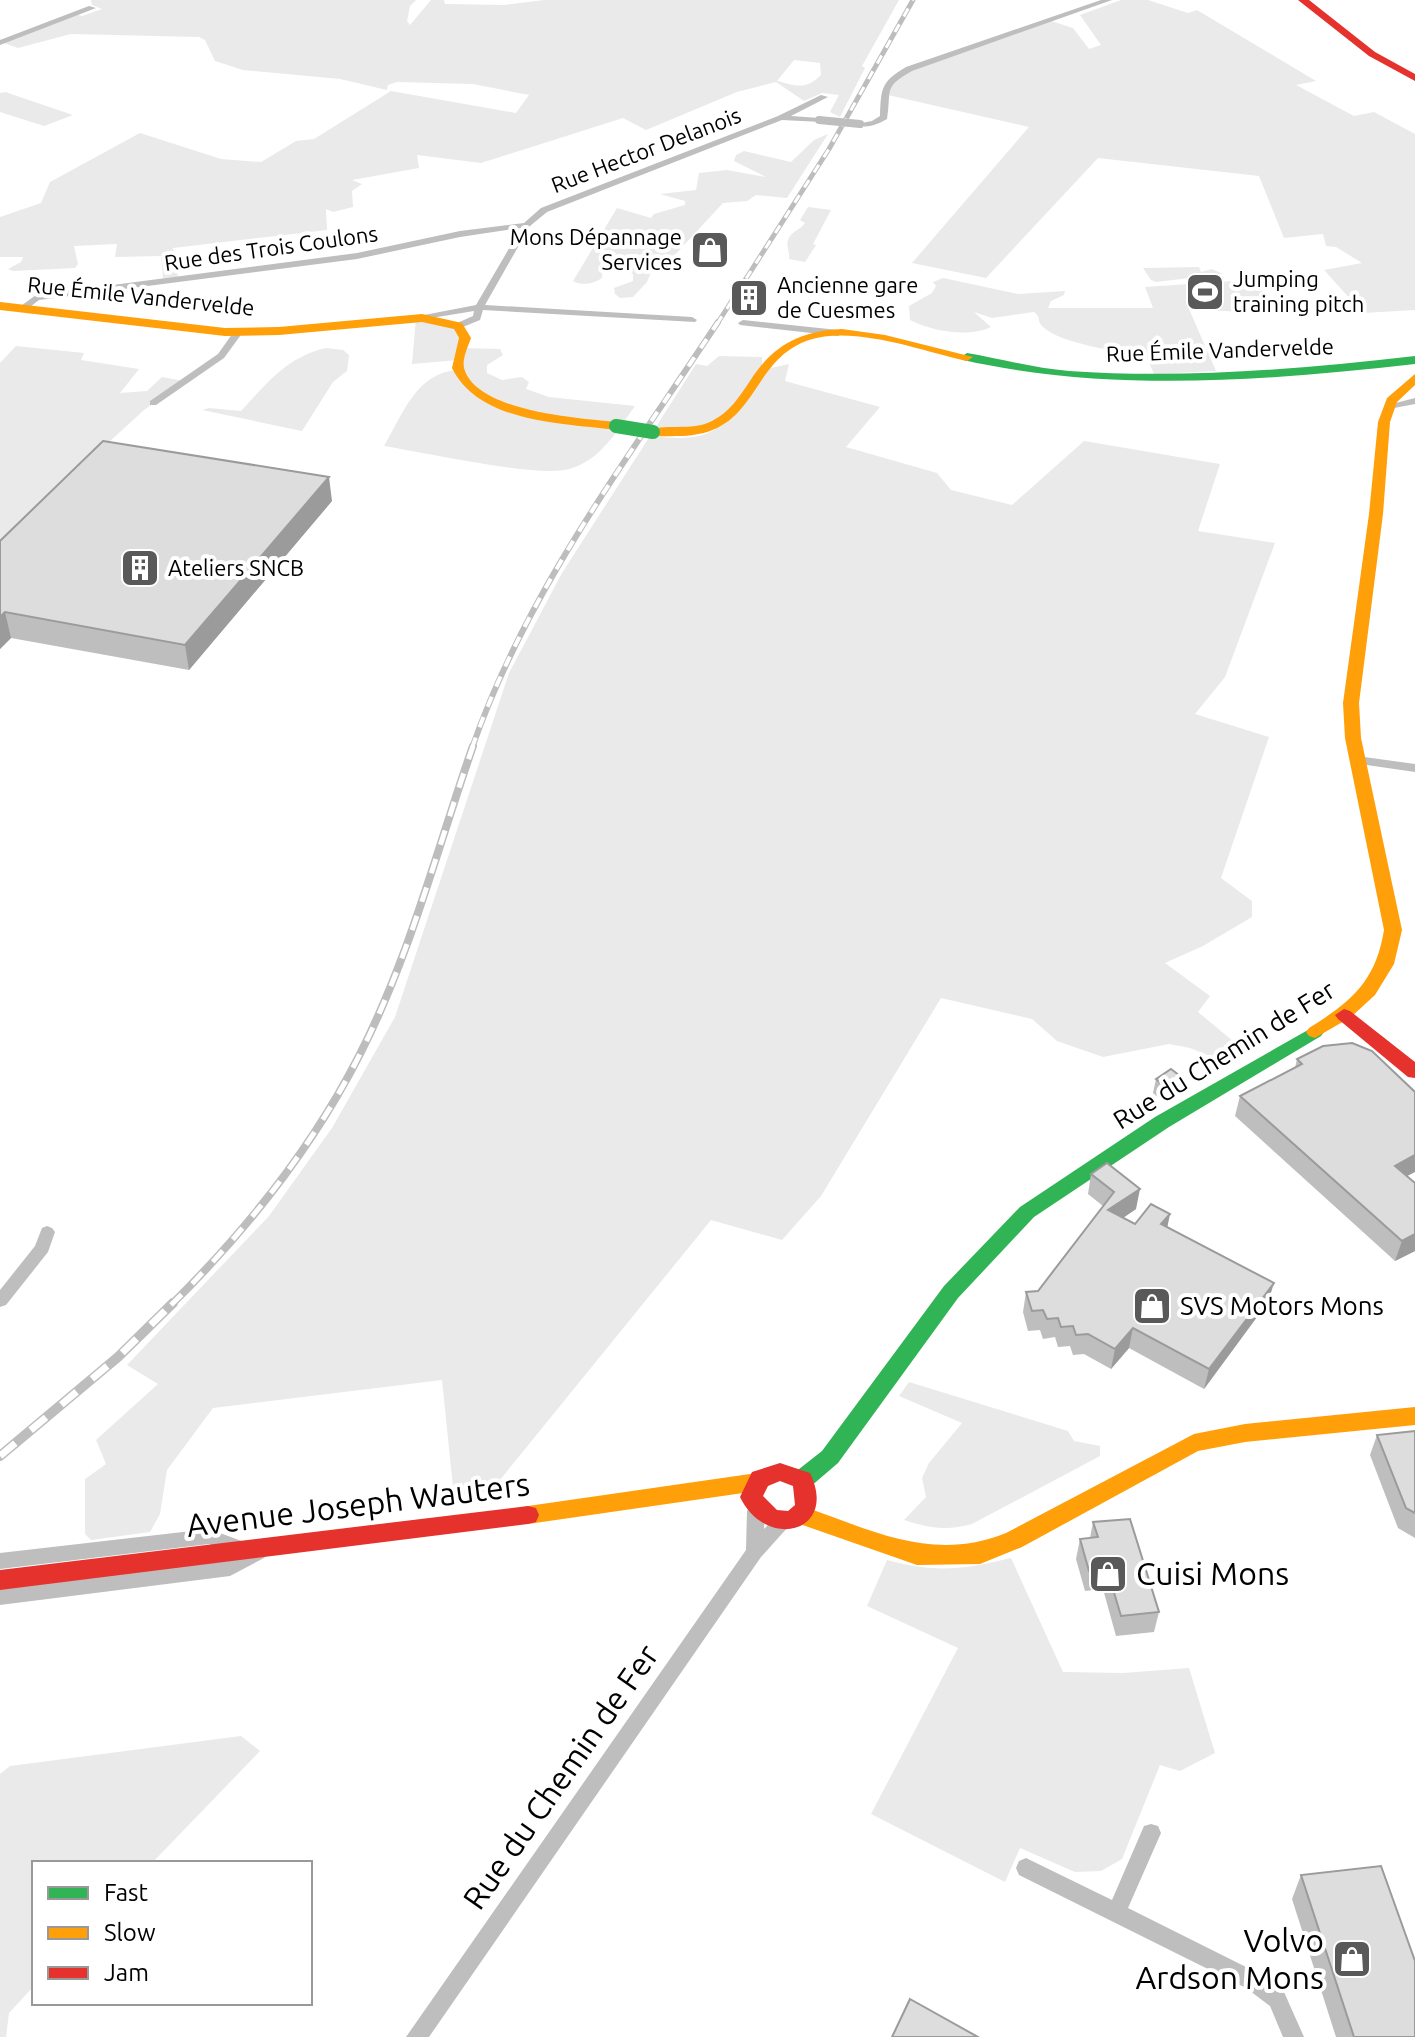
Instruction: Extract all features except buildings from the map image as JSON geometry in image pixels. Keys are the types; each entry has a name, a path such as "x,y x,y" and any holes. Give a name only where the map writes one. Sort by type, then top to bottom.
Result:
{"main road":[{"path":"1303,0 1372,54 1415,78"},
{"name":"Rue Émile Vandervelde","path":"0,306 238,332 422,318 460,324 458,370 461,379 489,402 519,411 653,432 686,434 708,430 722,423 741,404 762,370 788,347 819,334 838,333 1040,371 1100,379 1341,370 1415,360"},
{"path":"1390,364 1415,375"},
{"path":"1341,370 1415,375"},
{"path":"1364,372 1385,383 1390,404"},
{"path":"1390,404 1415,375"},
{"name":"Rue du Chemin de Fer","path":"802,1480 830,1457 951,1292 1027,1212 1162,1122 1344,1015 1383,973 1392,941 1391,917 1357,760 1351,703 1376,514 1384,422 1390,404"},
{"path":"1344,1015 1415,1072"},
{"path":"806,1509 917,1555 980,1554 1014,1540 1194,1443 1245,1433 1415,1416"},
{"path":"780,1472 802,1480 810,1495 806,1509 782,1522 764,1517 755,1497 770,1474 780,1472"},
{"name":"Avenue Joseph Wauters","path":"0,1580 723,1490 755,1497"}],"street":[{"path":"781,118 874,123 884,117 882,95 885,88 909,69 1108,0"},
{"path":"0,43 92,8"},
{"name":"Rue Hector Delanois","path":"460,324 478,312 533,217 559,202 781,118 824,97"},
{"name":"Rue des Trois Coulons","path":"23,308 36,298 348,258 460,234 527,225"},
{"name":"Rue Émile Vandervelde","path":"460,324 478,312 692,320"},
{"name":"Rue Émile Vandervelde","path":"743,323 838,333"},
{"path":"153,403 221,356 238,332"},
{"path":"1390,404 1415,401"},
{"path":"1357,760 1415,768"},
{"path":"0,1301 42,1248 47,1232"},
{"path":"755,1497 755,1552"},
{"name":"Rue du Chemin de Fer","path":"416,2037 755,1552 782,1522"},
{"path":"0,1561 209,1536 242,1548"},
{"path":"0,1597 230,1568 275,1544"},
{"path":"1116,1913 1151,1833"},
{"path":"1026,1868 1253,1981 1277,1999 1294,2037"}],"shaded area":[{"path":"91,0 416,0 410,6 407,21 410,25 431,0 444,0 445,4 504,5 544,0 899,0 862,66 865,68 840,117 830,112 839,95 822,93 804,101 776,82 737,92 646,130 623,118 481,163 417,155 419,168 352,180 362,184 352,191 353,207 333,212 326,209 327,230 173,248 178,277 163,278 161,256 115,257 117,244 74,246 78,264 75,268 13,271 8,269 21,262 23,257 0,257 0,217 41,203 50,182 140,133 221,159 261,162 296,141 314,139 391,91 516,113 529,95 473,84 397,82 388,85 387,90 340,79 243,70 215,61 205,40 199,37 71,34 18,48 1,42 76,14 82,16 102,9 92,5","holes":["794,60 820,63 821,75 811,83 796,85 777,81"]},
{"path":"1121,0 1148,0 1188,13 1197,10 1316,81 1296,85 1354,116 1374,112 1415,134 1415,310 1363,313 1324,270 1362,263 1336,247 1326,246 1323,234 1284,238 1259,176 1098,158 986,278 912,263 1029,127 888,95 885,88 898,76 1048,20 1073,28 1089,49 1101,45 1080,15"},
{"path":"6,92 73,115 44,126 0,112 0,93"},
{"path":"828,134 787,198 756,195 747,201 723,203 660,271 652,270 647,282 633,297 620,298 614,288 633,281 633,274 603,266 599,280 584,284 573,281 617,208 651,218 654,214 685,205 685,201 660,194 696,190 699,173 727,170 766,177 734,161 736,155 744,151 791,162 814,140"},
{"path":"808,207 831,210 805,262 789,259 788,240 805,223 800,220"},
{"name":"Jumping training pitch","path":"1199,267 1201,272 1212,269 1223,274 1156,282 1143,268"},
{"path":"943,278 1018,294 1065,291 1064,295 1051,301 1048,308 1153,308 1145,287 1248,280 1271,298 1277,314 1189,309 1216,371 1154,374 1146,356 1063,338 1043,327 1034,312 992,318 974,312 991,327 961,333 939,330 910,320 909,306 932,293 936,286 933,282"},
{"path":"416,318 451,322 463,348 500,349 503,355 487,365 487,373 502,380 522,377 529,382 526,389 549,397 635,406 599,452 569,469 554,471 507,467 384,446 421,387 443,373 457,370 458,360 412,364"},
{"path":"16,346 84,353 81,360 139,369 120,393 147,391 162,377 184,381 144,410 0,542 0,363"},
{"path":"326,348 343,350 349,355 347,371 333,382 302,431 202,410 241,411 289,365"},
{"path":"719,356 762,357 762,370 789,364 785,381 880,407 846,447 937,473 951,490 1012,505 1084,441 1220,464 1198,531 1275,543 1225,677 1195,714 1269,737 1221,878 1252,901 1252,917 1203,946 1165,963 1210,996 1198,1012 1245,1051 1243,1056 1230,1064 1190,1048 1169,1044 1103,1057 1057,1041 1032,1019 941,998 821,1196 782,1240 711,1220 491,1491 454,1497 442,1380 213,1408 167,1470 160,1514 150,1532 91,1540 85,1534 85,1479 106,1464 96,1440 158,1384 127,1365 269,1216 332,1128 395,1017 509,673 562,573 650,436 697,436 720,425 690,430 654,430 696,364 707,366"},
{"path":"909,1382 1068,1431 1074,1441 1100,1446 1100,1456 972,1524 938,1528 904,1520 926,1497 922,1478 929,1463 962,1423 899,1396"},
{"path":"1011,1558 1063,1672 1123,1673 1189,1668 1215,1753 1180,1771 1160,1765 1122,1859 1101,1871 1075,1872 1020,1848 1005,1882 871,1814 958,1648 867,1606 887,1560 920,1567 949,1568"},
{"path":"241,1736 260,1751 154,1861 32,1861 32,1988 9,2013 6,2037 0,2037 0,1774 10,1766"}],"railway":[{"path":"717,324 829,149 913,0"},
{"path":"472,748 495,690 550,580 718,322"},
{"path":"172,1304 225,1248 276,1187 321,1122 360,1054 394,979 473,746"},
{"path":"0,1456 118,1357 172,1304"}],"traffic: fast":[{"path":"967,357 1065,374 1140,378 1328,370 1415,360"},
{"path":"616,426 653,432"},
{"path":"802,1480 830,1457 951,1292 1027,1212 1162,1122 1315,1032"}],"traffic: slow":[{"path":"0,306 225,332 279,331 422,318 458,326 465,338 458,368 466,383 481,396 552,418 616,426"},
{"path":"653,432 689,432 714,426 732,414 767,364 782,349 804,338 822,334 863,335 967,357"},
{"path":"1315,1032 1345,1013 1368,991 1385,964 1393,930 1353,738 1351,703 1376,514 1384,422 1391,401 1415,378"},
{"path":"802,1515 917,1555 980,1554 1014,1540 1194,1443 1245,1433 1415,1416"},
{"path":"528,1515 757,1482"}],"traffic: jam":[{"path":"1303,0 1372,54 1415,78"},
{"path":"1344,1015 1415,1072"},
{"path":"780,1472 802,1480 807,1495 806,1507 800,1516 792,1520 770,1518 751,1497 760,1479 780,1472"},
{"path":"0,1580 528,1515"}],"place":[{"name":"Mons Dépannage Services","path":"710,250"},
{"name":"Jumping training pitch","path":"1205,292"},
{"name":"Ancienne gare de Cuesmes","path":"749,298"},
{"name":"Ateliers SNCB","path":"140,568"},
{"name":"SVS Motors Mons","path":"1152,1306"},
{"name":"Cuisi Mons","path":"1108,1574"},
{"name":"Volvo Ardson Mons","path":"1352,1959"}]}
